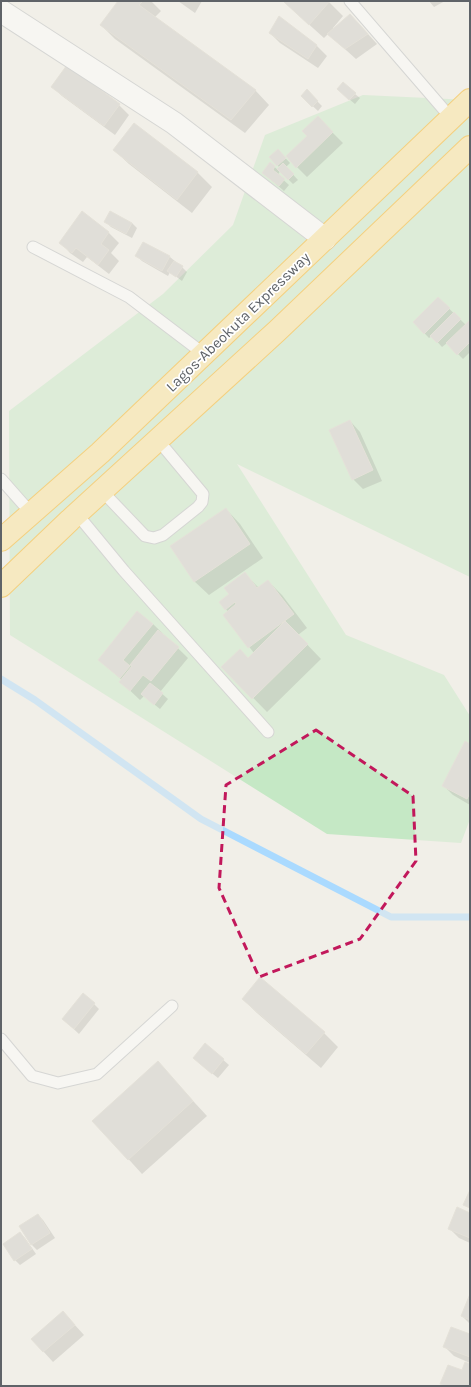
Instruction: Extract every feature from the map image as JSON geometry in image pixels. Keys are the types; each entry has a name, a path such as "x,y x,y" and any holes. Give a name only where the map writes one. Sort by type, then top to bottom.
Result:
{"highway":[{"name":"Lagos-Abeokuta Expressway","path":"1,540 100,453 470,100"},
{"name":"Lagos-Abeokuta Expressway","path":"1,586 77,514 277,331 470,147"}],"street":[{"path":"1,11 174,123 325,239"}],"lane":[{"path":"350,1 451,118"},
{"path":"33,246 130,298 204,354"},
{"path":"102,491 146,536 154,538 163,535 198,507 202,502 203,494 158,440"},
{"path":"1,479 31,514"},
{"path":"77,514 124,571 268,732"},
{"path":"1,1039 32,1076 58,1083 97,1074 172,1006"}],"highlighted area":[{"path":"316,730 413,796 416,861 360,939 259,977 219,888 226,785"}],"green space":[{"path":"363,95 470,100 470,577 237,464 346,635 444,675 470,716 470,819 461,843 327,834 10,635 9,411 163,294 233,225 265,135"}],"building":[{"path":"118,1 143,1 139,5 256,90 231,120 100,25"},
{"path":"283,1 330,1 309,25"},
{"path":"350,14 368,34 345,49 327,34"},
{"path":"279,16 317,45 308,59 269,33"},
{"path":"67,65 120,104 104,126 51,87"},
{"path":"343,82 356,93 349,100 337,89"},
{"path":"307,89 318,101 312,107 301,96"},
{"path":"318,116 333,132 296,168 286,156 307,136 302,131"},
{"path":"134,123 198,172 177,200 113,150"},
{"path":"278,149 286,158 277,166 269,157"},
{"path":"270,162 275,166 273,170 285,179 279,186 262,173"},
{"path":"283,163 294,174 288,180 277,169"},
{"path":"82,211 109,232 101,244 109,250 98,265 76,248 72,253 59,243"},
{"path":"110,211 132,223 126,234 104,222"},
{"path":"143,242 170,256 162,271 135,256"},
{"path":"174,261 183,266 176,277 167,271"},
{"path":"438,297 450,308 424,334 413,322"},
{"path":"454,312 461,319 437,343 430,336"},
{"path":"470,320 470,342 457,355 446,343"},
{"path":"350,420 373,470 352,480 329,430"},
{"path":"226,508 250,544 194,582 170,546"},
{"path":"245,572 257,588 268,580 294,614 248,648 223,615 236,604 235,602 225,610 219,602 229,594 224,588"},
{"path":"137,611 153,624 123,660 130,666 120,678 98,660"},
{"path":"285,621 308,644 252,699 221,667 240,649 248,658"},
{"path":"158,630 179,647 151,681 143,675 130,691 119,682 132,666 130,665"},
{"path":"150,683 163,693 154,705 141,694"},
{"path":"465,741 470,744 470,793 467,799 442,786"},
{"path":"260,977 325,1032 306,1054 242,999"},
{"path":"83,993 95,1003 74,1029 62,1019"},
{"path":"205,1043 224,1059 212,1074 193,1058"},
{"path":"158,1061 193,1101 128,1160 92,1121"},
{"path":"470,1190 470,1208 463,1205"},
{"path":"457,1207 470,1213 470,1238 448,1229"},
{"path":"38,1214 50,1233 31,1245 19,1226"},
{"path":"20,1232 32,1249 14,1261 3,1244"},
{"path":"470,1294 470,1320 461,1316"},
{"path":"63,1311 75,1325 43,1352 31,1339"},
{"path":"451,1327 470,1334 470,1357 443,1347"},
{"path":"465,1362 470,1364 470,1386 445,1386 440,1384 448,1365 462,1370"}],"waterway":[{"path":"1,679 35,700 201,819 391,917 470,917"}]}
